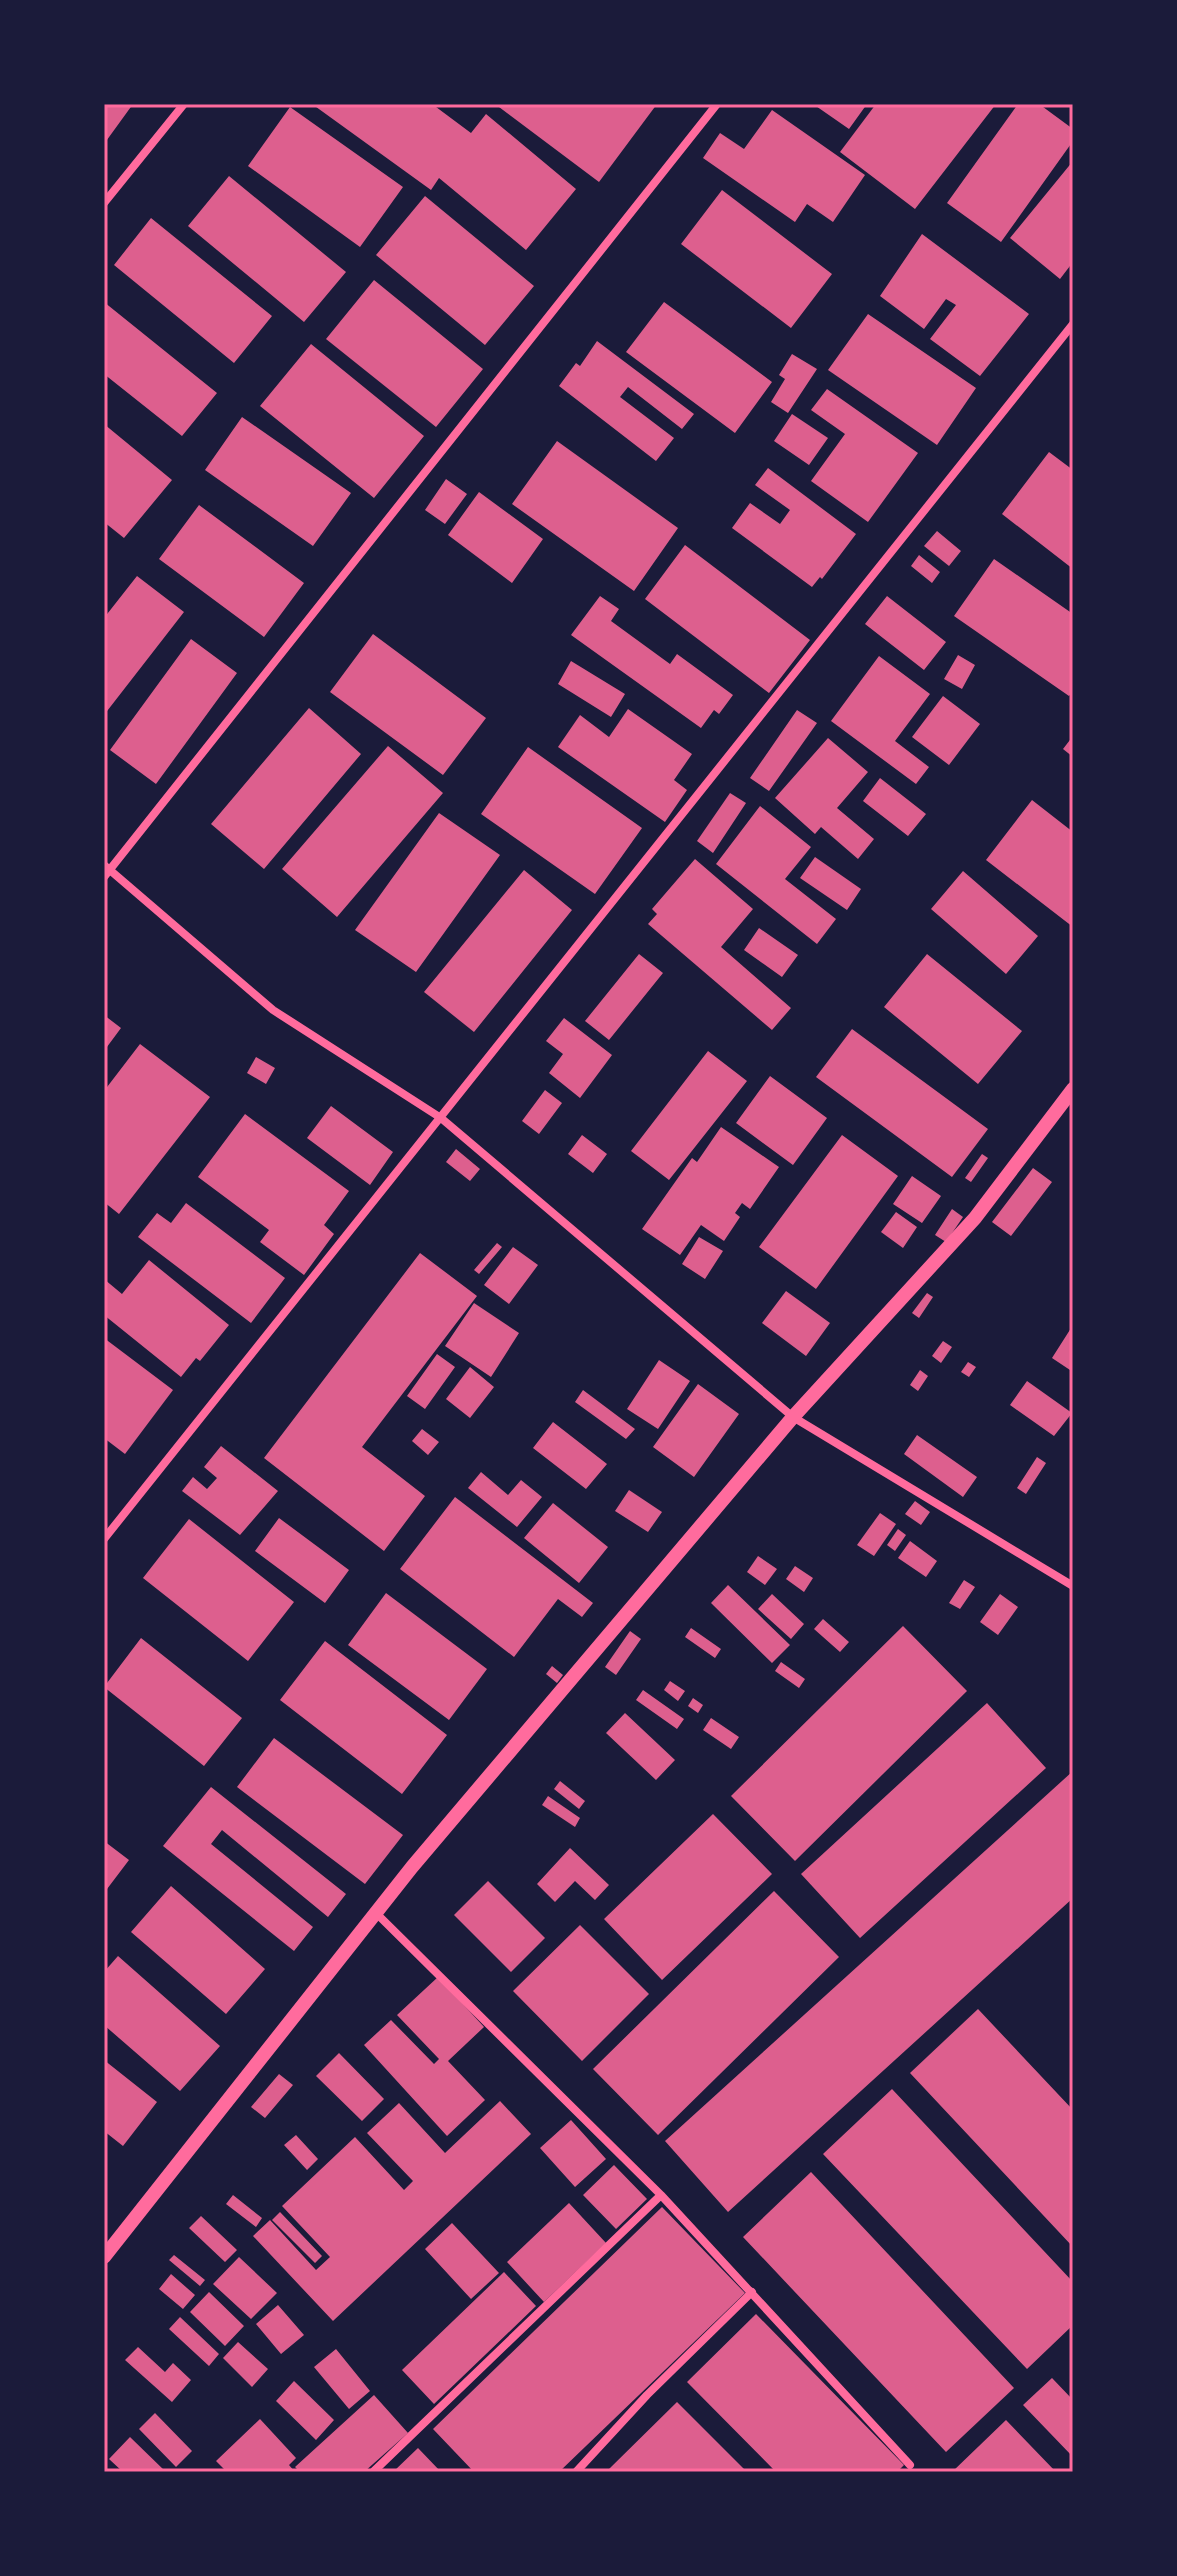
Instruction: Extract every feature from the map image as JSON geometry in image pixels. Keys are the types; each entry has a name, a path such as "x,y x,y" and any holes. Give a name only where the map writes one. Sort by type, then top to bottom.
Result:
{"street":[{"path":"104,203 184,104"},
{"path":"717,104 106,871 273,1010 441,1118 793,1417 1073,1586"},
{"path":"104,1539 1073,324"},
{"path":"104,2257 376,1913 793,1417 975,1218 1073,1089"},
{"path":"376,1913 661,2195 910,2465"},
{"path":"373,2472 661,2195"},
{"path":"576,2472 647,2395 752,2292"}],"building":[{"path":"104,104 133,104 104,144"},
{"path":"312,104 432,104 471,133 486,114 576,189 526,250 439,178 431,190"},
{"path":"495,104 657,104 599,182"},
{"path":"813,104 867,104 849,129"},
{"path":"876,104 996,104 915,209 840,152"},
{"path":"1018,104 1039,104 1073,129 1073,141 1001,242 947,203"},
{"path":"290,107 403,187 360,247 248,166"},
{"path":"772,110 865,175 833,222 807,204 795,222 703,158 720,133 744,149"},
{"path":"1073,161 1073,262 1060,279 1010,238"},
{"path":"229,176 346,272 304,322 188,226"},
{"path":"722,190 832,274 791,328 681,244"},
{"path":"425,196 534,286 485,345 376,255"},
{"path":"151,218 272,316 234,363 114,265"},
{"path":"922,234 1029,314 980,376 930,339 956,305 946,299 924,329 880,296"},
{"path":"374,280 483,369 436,427 326,339"},
{"path":"104,302 217,393 182,436 104,374"},
{"path":"664,302 772,382 735,433 626,352"},
{"path":"868,314 976,388 937,445 828,370"},
{"path":"597,341 694,414 682,429 628,387 620,397 674,438 656,461 559,386 576,363 580,366"},
{"path":"311,344 424,436 374,498 260,406"},
{"path":"792,354 817,369 788,413 771,402 785,379 779,375"},
{"path":"827,389 918,453 868,522 811,481 845,434 811,410"},
{"path":"792,414 828,438 809,465 774,441"},
{"path":"242,417 351,493 313,546 205,470"},
{"path":"104,424 172,480 124,538 104,522"},
{"path":"557,441 678,528 634,591 512,504"},
{"path":"1049,452 1073,470 1073,569 1002,514"},
{"path":"768,468 856,534 822,579 820,577 812,587 732,528 750,503 780,524 790,510 755,485"},
{"path":"446,479 467,494 445,524 425,510"},
{"path":"479,492 543,539 512,583 448,535"},
{"path":"199,505 304,583 264,637 159,559"},
{"path":"937,531 961,551 949,566 924,546"},
{"path":"685,545 810,640 769,693 645,599"},
{"path":"919,555 940,572 932,583 911,566"},
{"path":"994,559 1073,614 1073,691 1069,696 954,616"},
{"path":"137,576 184,612 104,715 104,618"},
{"path":"600,596 619,609 611,621 670,664 677,654 733,695 719,714 714,710 701,728 571,635"},
{"path":"887,596 946,642 924,670 865,624"},
{"path":"373,634 486,718 443,775 330,692"},
{"path":"191,639 237,673 156,784 110,750"},
{"path":"958,655 975,665 962,689 944,679"},
{"path":"879,656 930,694 895,741 929,767 916,784 831,721"},
{"path":"571,661 625,694 611,717 558,684"},
{"path":"943,696 980,724 949,765 912,737"},
{"path":"309,708 361,754 264,869 211,824"},
{"path":"628,709 692,754 674,780 687,790 665,822 558,747 580,715 609,737"},
{"path":"797,710 817,723 769,791 750,778"},
{"path":"1073,736 1073,757 1063,749"},
{"path":"828,738 868,772 837,808 874,839 858,859 821,827 815,834 775,798"},
{"path":"388,746 443,793 337,917 282,869"},
{"path":"528,747 642,828 595,894 481,814"},
{"path":"880,778 926,814 908,836 863,801"},
{"path":"730,793 746,803 713,853 697,841"},
{"path":"1032,800 1073,832 1073,927 986,860"},
{"path":"760,806 811,847 785,879 836,919 817,944 716,864"},
{"path":"439,813 500,855 416,972 355,930"},
{"path":"815,857 861,889 847,910 800,878"},
{"path":"695,859 753,909 721,947 791,1008 772,1030 648,924 657,914 652,909"},
{"path":"524,870 572,910 474,1032 424,992"},
{"path":"963,871 1038,936 1006,974 931,909"},
{"path":"759,928 798,955 782,977 744,950"},
{"path":"639,954 663,973 609,1040 585,1021"},
{"path":"927,954 1022,1031 978,1084 884,1007"},
{"path":"104,1015 121,1028 104,1051"},
{"path":"564,1018 612,1055 580,1098 549,1073 563,1054 546,1041"},
{"path":"852,1029 988,1129 952,1177 816,1077"},
{"path":"140,1044 210,1097 119,1214 104,1202 104,1091"},
{"path":"708,1051 747,1081 669,1180 631,1151"},
{"path":"256,1057 275,1068 266,1084 247,1073"},
{"path":"770,1076 827,1118 793,1165 736,1123"},
{"path":"545,1090 562,1103 539,1134 522,1121"},
{"path":"331,1106 393,1152 370,1185 307,1138"},
{"path":"245,1114 349,1191 324,1225 334,1234 304,1275 260,1242 269,1230 198,1177"},
{"path":"721,1127 779,1167 750,1209 742,1203 735,1213 740,1217 724,1241 701,1225 680,1255 642,1229 692,1158 697,1162"},
{"path":"582,1135 607,1154 593,1173 568,1154"},
{"path":"842,1135 898,1176 816,1289 759,1247"},
{"path":"456,1149 480,1169 470,1181 446,1162"},
{"path":"982,1154 988,1158 971,1182 965,1178"},
{"path":"1033,1168 1052,1182 1011,1236 992,1222"},
{"path":"912,1176 941,1196 922,1223 893,1204"},
{"path":"186,1203 285,1278 251,1323 138,1237 157,1213 171,1223"},
{"path":"952,1209 963,1217 946,1242 935,1235"},
{"path":"896,1212 917,1227 903,1248 881,1232"},
{"path":"699,1237 723,1251 705,1279 682,1264"},
{"path":"497,1243 502,1247 479,1274 474,1270"},
{"path":"513,1247 538,1265 509,1304 484,1285"},
{"path":"420,1253 477,1296 362,1447 425,1496 384,1551 264,1458"},
{"path":"149,1260 229,1325 200,1361 196,1358 181,1377 104,1315 104,1279 122,1294"},
{"path":"786,1291 830,1323 806,1356 762,1323"},
{"path":"927,1293 933,1297 919,1318 912,1313"},
{"path":"474,1303 519,1333 491,1377 445,1346"},
{"path":"1073,1325 1073,1372 1052,1358"},
{"path":"104,1338 173,1390 125,1454 104,1438"},
{"path":"943,1341 952,1347 941,1363 932,1356"},
{"path":"437,1354 455,1367 425,1409 407,1396"},
{"path":"659,1360 690,1381 658,1429 627,1409"},
{"path":"968,1362 976,1367 969,1377 961,1372"},
{"path":"470,1367 494,1387 470,1418 446,1399"},
{"path":"920,1370 928,1376 918,1391 910,1385"},
{"path":"1027,1381 1072,1413 1054,1436 1010,1405"},
{"path":"698,1384 739,1414 694,1477 653,1447"},
{"path":"583,1390 635,1429 626,1439 575,1402"},
{"path":"553,1422 607,1464 586,1489 533,1448"},
{"path":"422,1429 439,1442 428,1455 412,1441"},
{"path":"917,1435 977,1477 963,1497 904,1454"},
{"path":"221,1446 278,1491 240,1535 182,1491 193,1477 207,1489 217,1478 204,1467"},
{"path":"1037,1457 1046,1463 1026,1494 1017,1488"},
{"path":"481,1472 508,1495 521,1480 542,1497 517,1527 468,1488"},
{"path":"629,1490 662,1512 648,1532 615,1511"},
{"path":"455,1497 593,1603 582,1617 558,1599 514,1657 400,1569"},
{"path":"915,1501 930,1512 921,1525 905,1514"},
{"path":"553,1503 608,1547 579,1583 524,1538"},
{"path":"880,1513 896,1524 874,1556 857,1545"},
{"path":"279,1518 349,1570 325,1603 255,1551"},
{"path":"189,1519 294,1602 248,1661 143,1578"},
{"path":"898,1529 906,1535 895,1551 887,1545"},
{"path":"910,1541 937,1561 926,1577 898,1558"},
{"path":"758,1556 777,1569 765,1585 747,1572"},
{"path":"795,1566 813,1578 804,1592 786,1579"},
{"path":"964,1580 975,1587 960,1609 949,1603"},
{"path":"728,1585 790,1645 772,1663 711,1603"},
{"path":"386,1593 487,1669 449,1720 348,1645"},
{"path":"772,1594 804,1624 791,1639 758,1609"},
{"path":"1000,1594 1018,1607 998,1635 980,1622"},
{"path":"823,1619 849,1642 840,1652 814,1629"},
{"path":"903,1626 967,1691 795,1861 731,1796"},
{"path":"691,1628 721,1649 715,1658 685,1637"},
{"path":"630,1631 641,1639 616,1675 605,1667"},
{"path":"141,1638 242,1718 204,1766 104,1687"},
{"path":"325,1641 447,1735 402,1794 280,1700"},
{"path":"781,1662 805,1679 799,1688 775,1671"},
{"path":"552,1666 563,1675 557,1683 546,1674"},
{"path":"670,1681 685,1691 678,1701 664,1690"},
{"path":"643,1690 684,1719 677,1729 636,1700"},
{"path":"693,1698 703,1705 698,1713 688,1706"},
{"path":"987,1703 1046,1768 860,1938 801,1874"},
{"path":"625,1713 675,1760 656,1780 606,1733"},
{"path":"711,1718 739,1737 731,1749 703,1730"},
{"path":"274,1738 403,1835 365,1884 237,1787"},
{"path":"1073,1771 1073,1898 728,2212 665,2141"},
{"path":"560,1781 585,1801 579,1809 554,1789"},
{"path":"211,1787 346,1894 328,1917 222,1830 211,1844 313,1927 294,1951 163,1846"},
{"path":"548,1796 580,1818 575,1827 542,1805"},
{"path":"713,1814 772,1874 662,1980 604,1919"},
{"path":"104,1841 129,1860 104,1893"},
{"path":"570,1848 609,1885 595,1900 575,1881 555,1902 537,1884"},
{"path":"488,1881 545,1938 511,1972 454,1915"},
{"path":"171,1886 265,1969 226,2014 131,1932"},
{"path":"774,1891 839,1957 658,2135 593,2069"},
{"path":"580,1925 649,1994 582,2061 513,1991"},
{"path":"118,1956 220,2046 180,2091 104,2025 104,1972"},
{"path":"438,1977 484,2027 448,2061 485,2100 447,2136 364,2045 391,2020 434,2064 439,2059 397,2015"},
{"path":"978,2009 1073,2110 1073,2247 910,2073"},
{"path":"339,2053 384,2099 362,2121 316,2076"},
{"path":"104,2060 157,2102 123,2146 104,2131"},
{"path":"279,2074 293,2085 265,2118 251,2107"},
{"path":"892,2089 1073,2282 1073,2325 1027,2369 823,2154"},
{"path":"500,2101 531,2134 333,2321 253,2236 270,2220 316,2270 330,2257 282,2206 355,2137 404,2190 413,2181 367,2133 399,2103 445,2153"},
{"path":"571,2120 606,2159 575,2187 540,2148"},
{"path":"296,2135 318,2159 307,2170 284,2145"},
{"path":"614,2165 647,2199 616,2229 583,2195"},
{"path":"811,2172 1014,2388 946,2452 743,2237"},
{"path":"233,2195 262,2218 256,2227 226,2204"},
{"path":"569,2203 606,2243 544,2302 507,2262"},
{"path":"662,2207 745,2293 559,2472 474,2472 433,2429"},
{"path":"280,2212 322,2256 315,2263 272,2220"},
{"path":"201,2216 237,2250 225,2262 189,2228"},
{"path":"452,2223 499,2273 471,2299 425,2249"},
{"path":"174,2255 205,2280 200,2286 169,2260"},
{"path":"239,2257 277,2293 251,2319 213,2284"},
{"path":"504,2272 536,2306 434,2404 402,2370"},
{"path":"171,2274 195,2295 183,2309 159,2289"},
{"path":"209,2292 244,2326 225,2346 190,2312"},
{"path":"278,2305 304,2335 281,2354 256,2324"},
{"path":"756,2314 904,2465 897,2472 776,2472 687,2382"},
{"path":"180,2317 219,2354 209,2366 169,2329"},
{"path":"238,2342 268,2369 252,2387 223,2358"},
{"path":"138,2347 165,2372 173,2363 191,2380 172,2402 125,2360"},
{"path":"336,2349 370,2391 349,2409 314,2367"},
{"path":"1052,2378 1073,2400 1073,2457 1023,2405"},
{"path":"294,2381 334,2420 316,2440 276,2401"},
{"path":"374,2395 408,2433 364,2472 300,2472 295,2467"},
{"path":"677,2402 747,2472 611,2472 609,2469"},
{"path":"155,2413 192,2451 176,2467 139,2429"},
{"path":"260,2419 296,2458 289,2465 295,2472 227,2472 216,2461"},
{"path":"1006,2420 1056,2472 952,2472"},
{"path":"130,2437 166,2472 123,2472 109,2459"},
{"path":"418,2448 441,2472 393,2472"}]}
